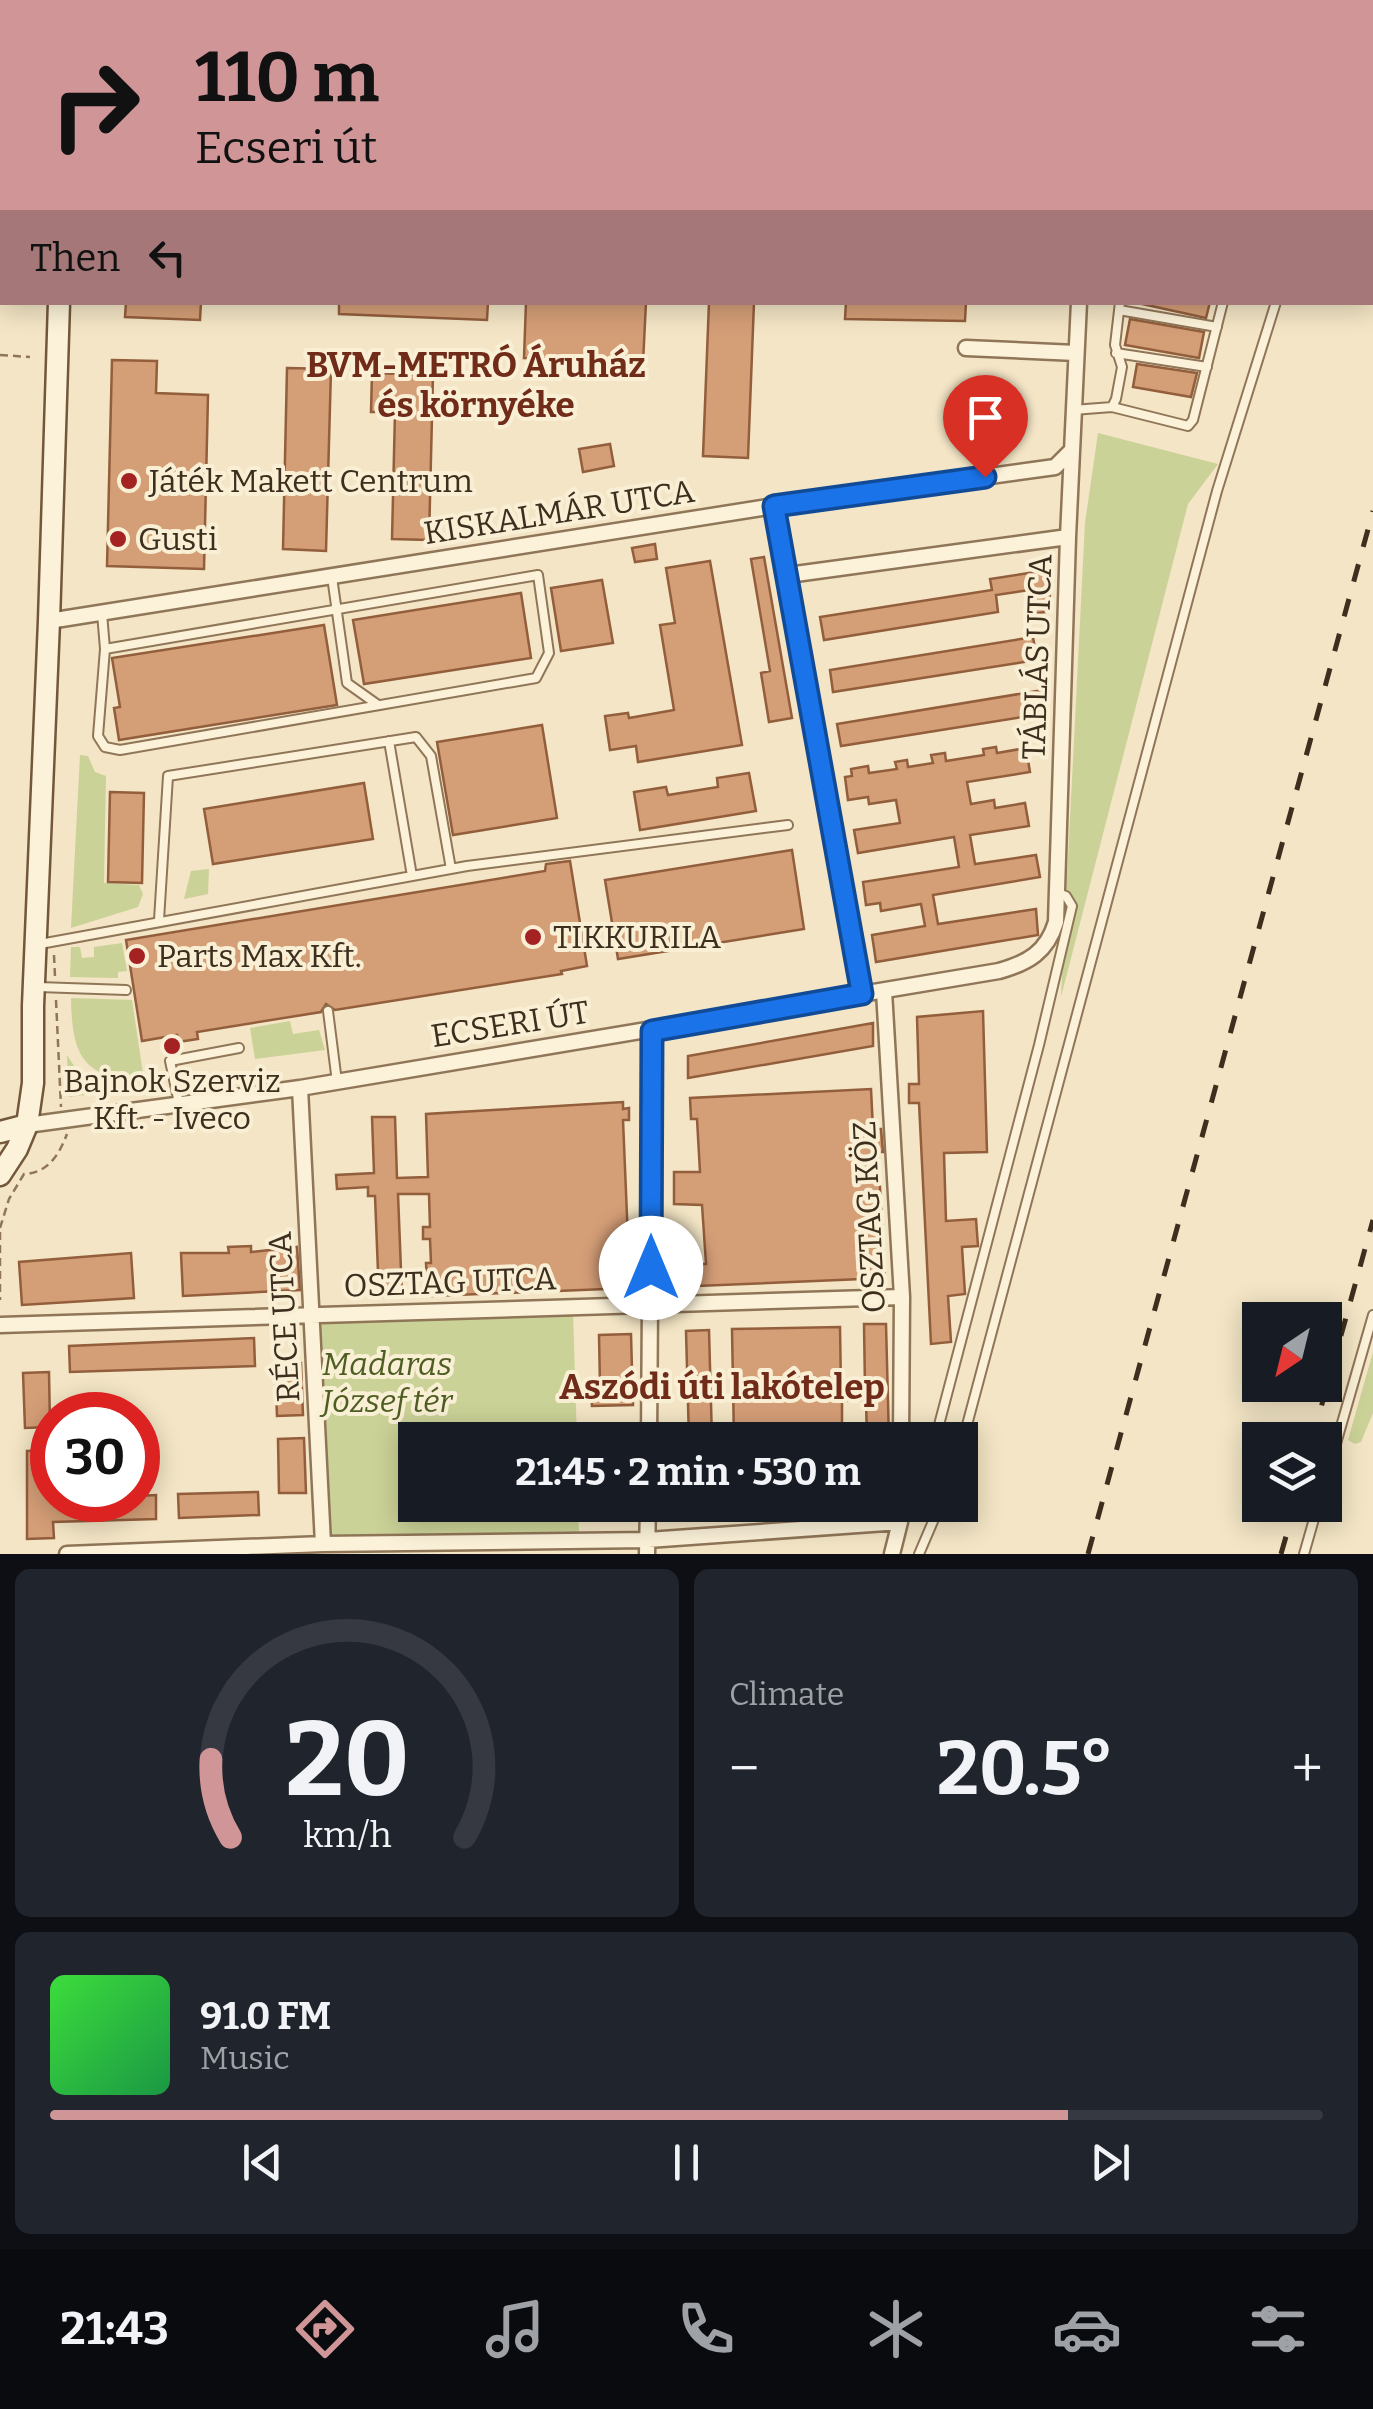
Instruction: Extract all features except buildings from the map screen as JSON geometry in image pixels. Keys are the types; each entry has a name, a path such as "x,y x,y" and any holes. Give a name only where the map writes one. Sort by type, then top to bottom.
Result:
{"street":[{"path":"0,1175 27,1125 34,987 44,943 59,305"},
{"name":"TÁBLÁS UTCA","path":"1028,963 1052,936 1058,894 1071,450 1080,305"},
{"path":"966,348 1076,352"},
{"name":"KISKALMÁR UTCA","path":"50,621 774,506 1055,467 1071,450"},
{"path":"774,506 862,994"},
{"path":"788,575 1068,537"},
{"name":"ECSERI ÚT","path":"0,1132 63,1118 300,1088 652,1031 1028,963"},
{"name":"OSZTAG KÖZ","path":"884,991 902,1297 900,1422"},
{"path":"649,1422 652,1031"},
{"name":"RÉCE UTCA","path":"300,1088 323,1544"},
{"name":"OSZTAG UTCA","path":"0,1325 902,1297"},
{"path":"67,1554 323,1544 648,1547 900,1522 892,1554"}],"lane":[{"path":"1073,410 1112,408 1188,426 1193,420 1222,305"},
{"path":"968,1422 1218,491 1275,305"},
{"path":"1112,408 1122,367 1116,352 1120,306 1217,327"},
{"path":"1116,352 1207,367"},
{"path":"332,576 347,683 378,705"},
{"path":"102,614 105,650 98,736 106,747 120,750 536,678 549,653 538,576 105,650"},
{"path":"159,920 168,776 416,736 431,756 451,869"},
{"path":"390,741 412,876"},
{"path":"44,943 451,869 788,825"},
{"name":"TÁBLÁS UTCA","path":"941,1422 1040,1045 1072,906 1066,896 1058,894"},
{"path":"34,987 126,990"},
{"path":"328,1011 337,1082"},
{"path":"180,1103 170,1061 239,1048"},
{"path":"1342,1423 1373,1315"},
{"path":"920,1554 933,1522"},
{"path":"1304,1554 1313,1522"}],"path":[{"path":"0,355 30,357"},
{"path":"0,1300 0,1230 9,1199 24,1174 36,1173 56,1158 67,1136 56,988 44,943"}],"green space":[{"path":"1098,433 1218,464 1188,504 1061,997 1085,523"},
{"path":"80,755 88,756 95,772 106,776 104,883 139,885 143,894 138,907 71,928"},
{"path":"209,869 208,894 184,899 191,871"},
{"path":"122,943 127,971 118,972 118,978 70,977 71,947 80,947 82,958 94,957 94,947"},
{"path":"71,998 132,1000 144,1080 107,1075 85,1060 74,1035"},
{"path":"290,1021 293,1034 319,1030 325,1050 255,1059 250,1028"},
{"path":"67,1055 78,1072 108,1092 69,1097"},
{"name":"Madaras József tér","path":"573,1312 576,1422 398,1422 398,1522 579,1522 579,1532 330,1536 319,1319"},
{"path":"1373,1352 1373,1413 1361,1442 1355,1444 1348,1440"}],"railway":[{"path":"1088,1554 1373,511"},
{"path":"1317,1422 1373,1220"},
{"path":"1281,1554 1290,1522"}],"place":[{"name":"Játék Makett Centrum","path":"129,481"},
{"name":"Gusti","path":"118,539"},
{"name":"TIKKURILA","path":"533,937"},
{"name":"Parts Max Kft.","path":"137,956"},
{"name":"Bajnok Szerviz Kft. - Iveco","path":"172,1046"}],"district":[{"name":"BVM-METRÓ Áruház és környéke","path":"476,385"},
{"name":"Aszódi úti lakótelep","path":"722,1387"}],"route":[{"path":"651,1268 652,1031 862,994 774,506 985,477"}]}
